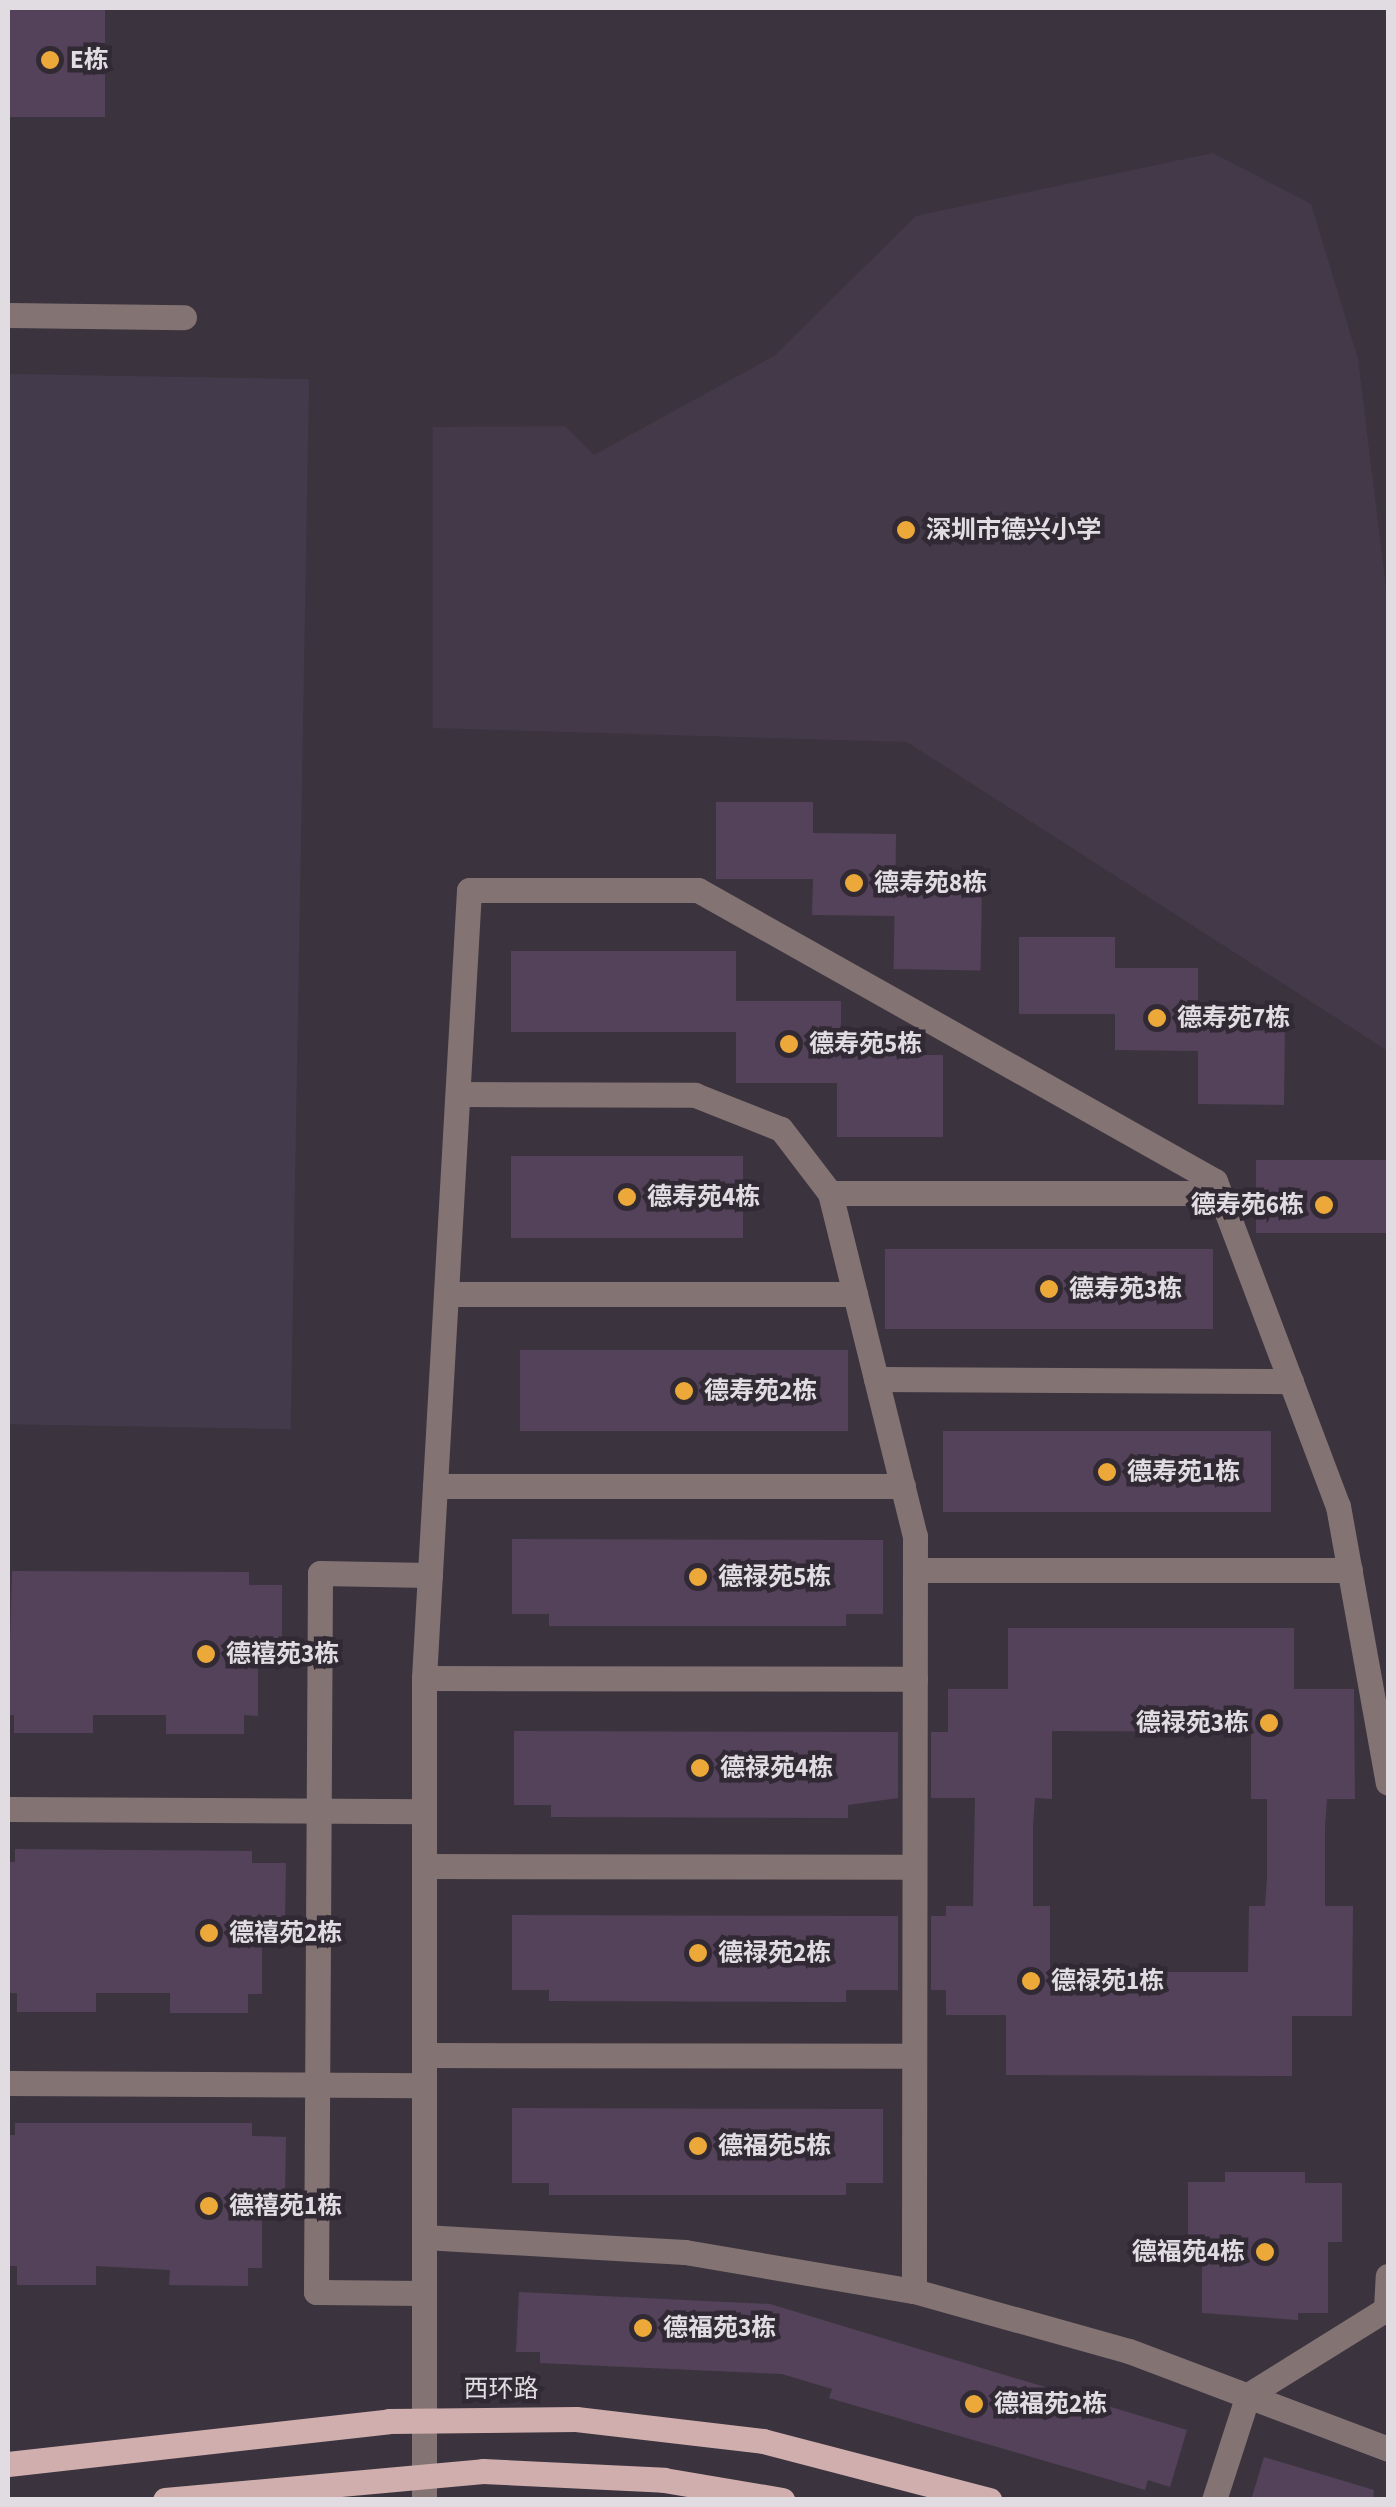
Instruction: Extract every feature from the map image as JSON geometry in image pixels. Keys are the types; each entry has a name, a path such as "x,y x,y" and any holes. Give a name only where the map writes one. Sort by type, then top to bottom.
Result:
{"main road":[{"name":"西环路","path":"8,2464 424,2420 670,2427 854,2460 988,2500"},
{"path":"165,2500 424,2486 574,2473 782,2500"}],"street":[{"path":"8,315 184,318"},
{"path":"424,2486 424,1678 469,890 698,890 1215,1181 1338,1506 1388,1784"},
{"path":"458,1094 695,1095 780,1129 830,1193 903,1486 915,1570 914,2290"},
{"path":"830,1193 1220,1193"},
{"path":"446,1294 855,1294"},
{"path":"876,1380 1291,1381"},
{"path":"435,1486 903,1486"},
{"path":"915,1570 1350,1570"},
{"path":"424,2293 316,2292 320,1574 430,1575"},
{"path":"424,1678 915,1679"},
{"path":"8,1809 424,1811"},
{"path":"424,1866 914,1867"},
{"path":"424,2055 914,2056"},
{"path":"8,2083 424,2085"},
{"path":"424,2237 685,2252 914,2290 1129,2351 1388,2449"},
{"path":"1214,2500 1248,2394 1388,2316 1388,2276"}],"shaded area":[{"name":"深圳市德兴小学","path":"1213,153 1311,204 1358,359 1388,604 1388,1051 907,742 433,728 433,427 565,426 594,455 774,356 916,216"},
{"path":"8,374 309,379 291,1429 8,1424"}],"building":[{"name":"E栋","path":"8,8 105,8 105,117 8,117"},
{"name":"德寿苑8栋","path":"716,802 813,802 813,833 896,834 895,916 812,915 813,879 716,879"},
{"path":"895,887 982,889 981,971 894,969"},
{"name":"德寿苑7栋","path":"1019,937 1115,937 1115,968 1198,968 1198,1023 1285,1023 1284,1105 1198,1104 1198,1051 1115,1050 1115,1014 1019,1014"},
{"name":"德寿苑5栋","path":"511,951 736,951 736,1001 841,1001 841,1055 943,1055 943,1137 837,1137 837,1083 736,1083 736,1032 511,1032"},
{"name":"德寿苑4栋","path":"511,1156 743,1156 743,1238 511,1238"},
{"name":"德寿苑6栋","path":"1256,1160 1388,1160 1388,1233 1256,1233"},
{"name":"德寿苑3栋","path":"885,1249 1213,1249 1213,1329 885,1329"},
{"name":"德寿苑2栋","path":"520,1350 848,1350 848,1431 520,1431"},
{"name":"德寿苑1栋","path":"943,1431 1271,1431 1271,1512 943,1512"},
{"name":"德禄苑5栋","path":"512,1539 883,1540 883,1614 846,1614 846,1626 549,1626 549,1614 512,1614"},
{"name":"德禧苑3栋","path":"12,1571 249,1572 249,1585 282,1585 282,1643 258,1643 258,1716 244,1715 244,1734 166,1734 166,1715 93,1715 93,1733 14,1733 14,1715 8,1715"},
{"path":"1008,1628 1294,1628 1294,1689 1354,1689 1355,1799 1327,1799 1325,1826 1325,1906 1353,1906 1352,2016 1292,2016 1292,2076 1006,2075 1006,2015 946,2015 946,1990 931,1990 931,1916 946,1916 946,1906 973,1906 975,1798 931,1798 931,1732 948,1732 948,1689 1008,1689","holes":["1052,1731 1251,1732 1251,1799 1267,1799 1267,1879 1265,1906 1249,1906 1248,1972 1050,1972 1050,1906 1033,1906 1033,1825 1035,1798 1052,1799"]},
{"name":"德禄苑4栋","path":"514,1731 898,1732 898,1798 848,1805 848,1818 551,1817 551,1805 514,1805"},
{"name":"德禧苑2栋","path":"15,1849 252,1851 252,1863 286,1863 285,1921 262,1921 262,1994 248,1994 248,2013 170,2013 170,1993 96,1993 96,2012 17,2012 17,1993 8,1993 8,1862 15,1862"},
{"name":"德禄苑2栋","path":"512,1915 898,1916 898,1990 846,1990 846,2002 549,2001 549,1990 512,1990"},
{"name":"德福苑5栋","path":"512,2108 883,2109 883,2183 846,2183 846,2195 549,2195 549,2183 512,2183"},
{"name":"德禧苑1栋","path":"15,2123 252,2123 252,2136 286,2137 285,2195 262,2194 262,2268 248,2268 248,2286 169,2285 170,2270 96,2266 96,2285 17,2285 17,2266 8,2266 8,2135 15,2135"},
{"name":"德福苑4栋","path":"1225,2172 1305,2172 1305,2183 1342,2183 1342,2242 1328,2242 1328,2313 1298,2313 1298,2320 1202,2313 1202,2242 1188,2242 1188,2182 1225,2182"},
{"path":"519,2292 770,2304 1187,2430 1170,2487 1148,2480 1145,2490 829,2398 832,2389 782,2374 540,2363 540,2352 516,2352"},
{"path":"1264,2457 1374,2490 1373,2500 1251,2500"}],"place":[{"name":"E栋","path":"50,60"},
{"name":"深圳市德兴小学","path":"906,530"},
{"name":"德寿苑8栋","path":"854,883"},
{"name":"德寿苑7栋","path":"1157,1018"},
{"name":"德寿苑5栋","path":"789,1044"},
{"name":"德寿苑4栋","path":"627,1197"},
{"name":"德寿苑6栋","path":"1324,1205"},
{"name":"德寿苑3栋","path":"1049,1289"},
{"name":"德寿苑2栋","path":"684,1391"},
{"name":"德寿苑1栋","path":"1107,1472"},
{"name":"德禄苑5栋","path":"698,1577"},
{"name":"德禧苑3栋","path":"206,1654"},
{"name":"德禄苑3栋","path":"1269,1723"},
{"name":"德禄苑4栋","path":"700,1768"},
{"name":"德禧苑2栋","path":"209,1933"},
{"name":"德禄苑2栋","path":"698,1953"},
{"name":"德禄苑1栋","path":"1031,1981"},
{"name":"德福苑5栋","path":"698,2146"},
{"name":"德禧苑1栋","path":"209,2206"},
{"name":"德福苑4栋","path":"1265,2252"},
{"name":"德福苑3栋","path":"643,2328"},
{"name":"德福苑2栋","path":"974,2404"}]}
